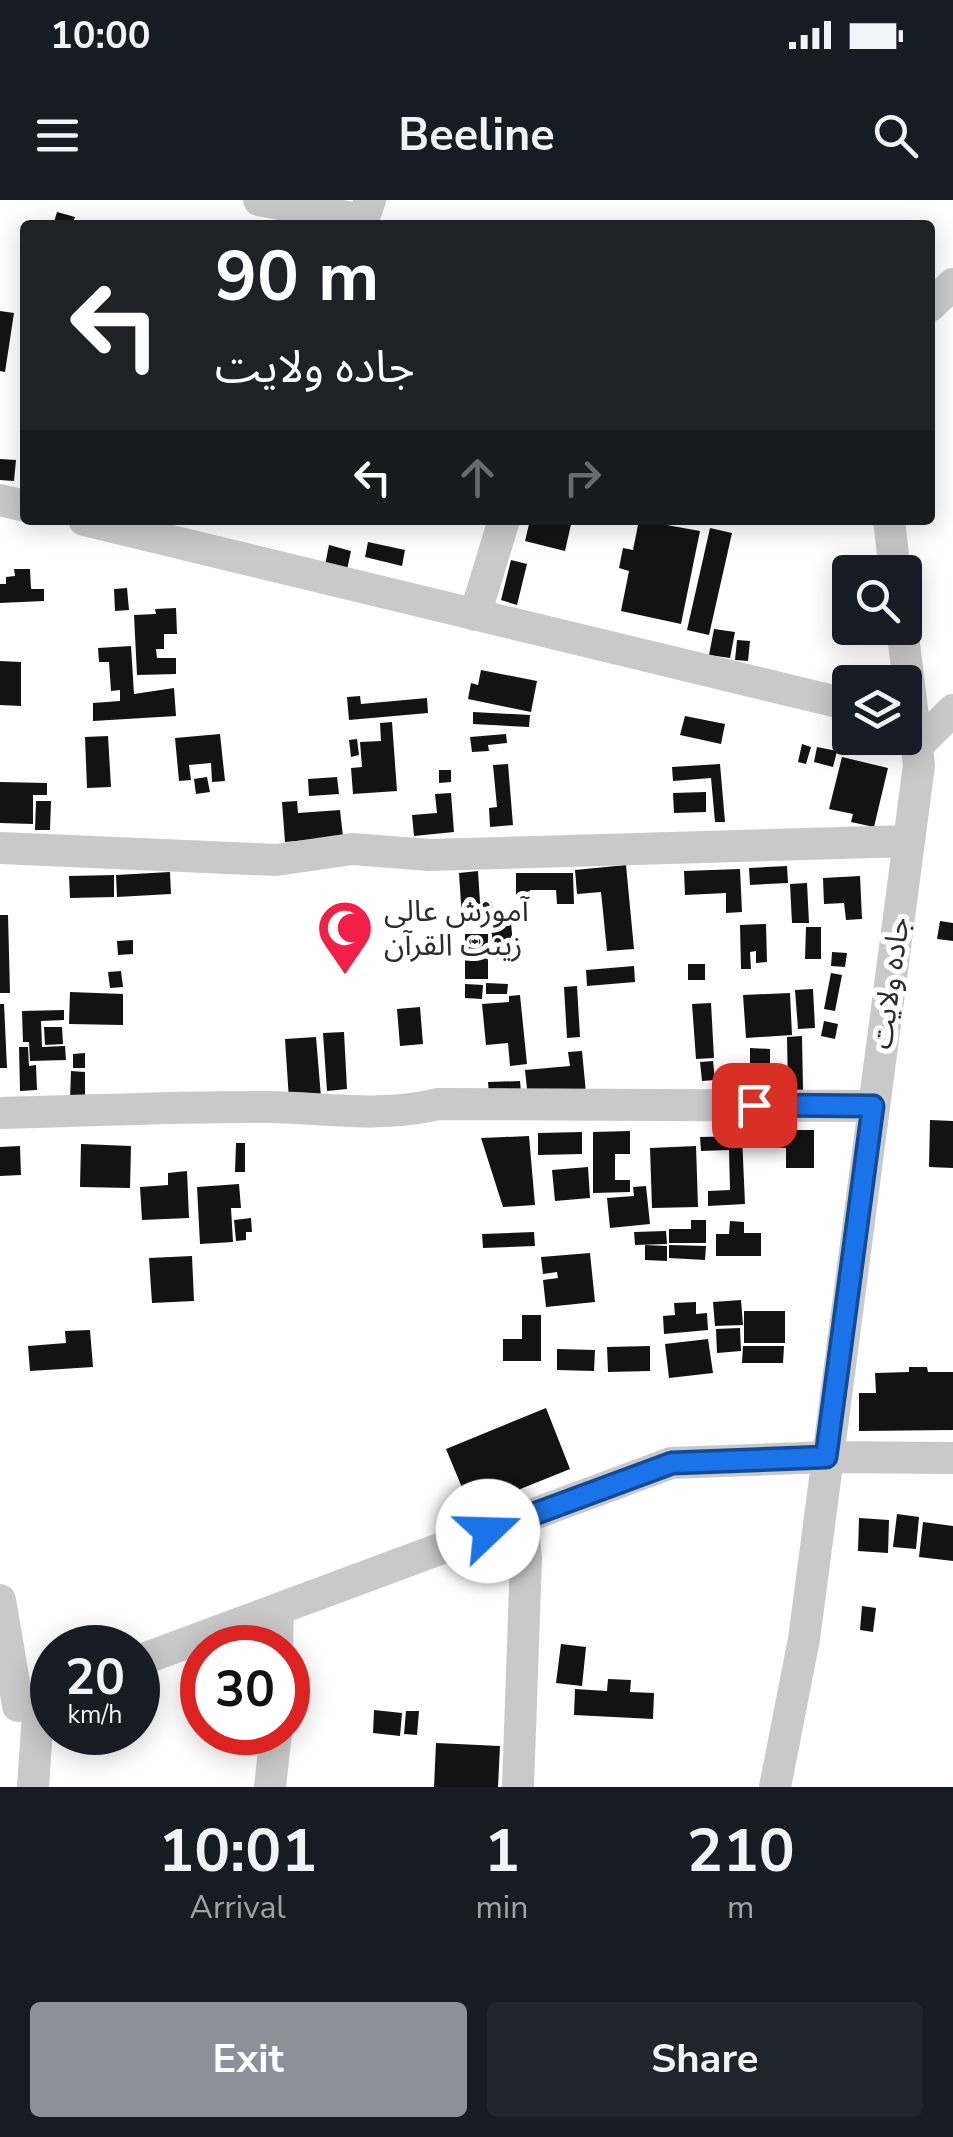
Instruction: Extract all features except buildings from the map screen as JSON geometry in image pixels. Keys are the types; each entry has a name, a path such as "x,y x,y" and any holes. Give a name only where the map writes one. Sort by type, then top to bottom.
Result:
{"street":[{"path":"259,200 366,215"},
{"path":"105,525 832,702"},
{"path":"474,614 502,525"},
{"path":"890,525 894,555"},
{"path":"922,724 953,710"},
{"name":"جاده ولایت","path":"776,1787 804,1640 919,765 917,755"},
{"path":"0,848 276,860 352,850 429,856 909,841"},
{"path":"0,1113 272,1107 337,1113 413,1110 438,1104 873,1106"},
{"path":"160,1654 672,1463 826,1457 953,1458"},
{"path":"518,1787 526,1558 522,1518"},
{"path":"0,1600 27,1703 33,1787"},
{"path":"278,1609 278,1625"},
{"path":"270,1787 273,1755"}],"place":[{"name":"آموزش عالی زینت القرآن","path":"345,977"}],"route":[{"path":"488,1531 672,1463 826,1457 873,1106 754,1105"}]}
